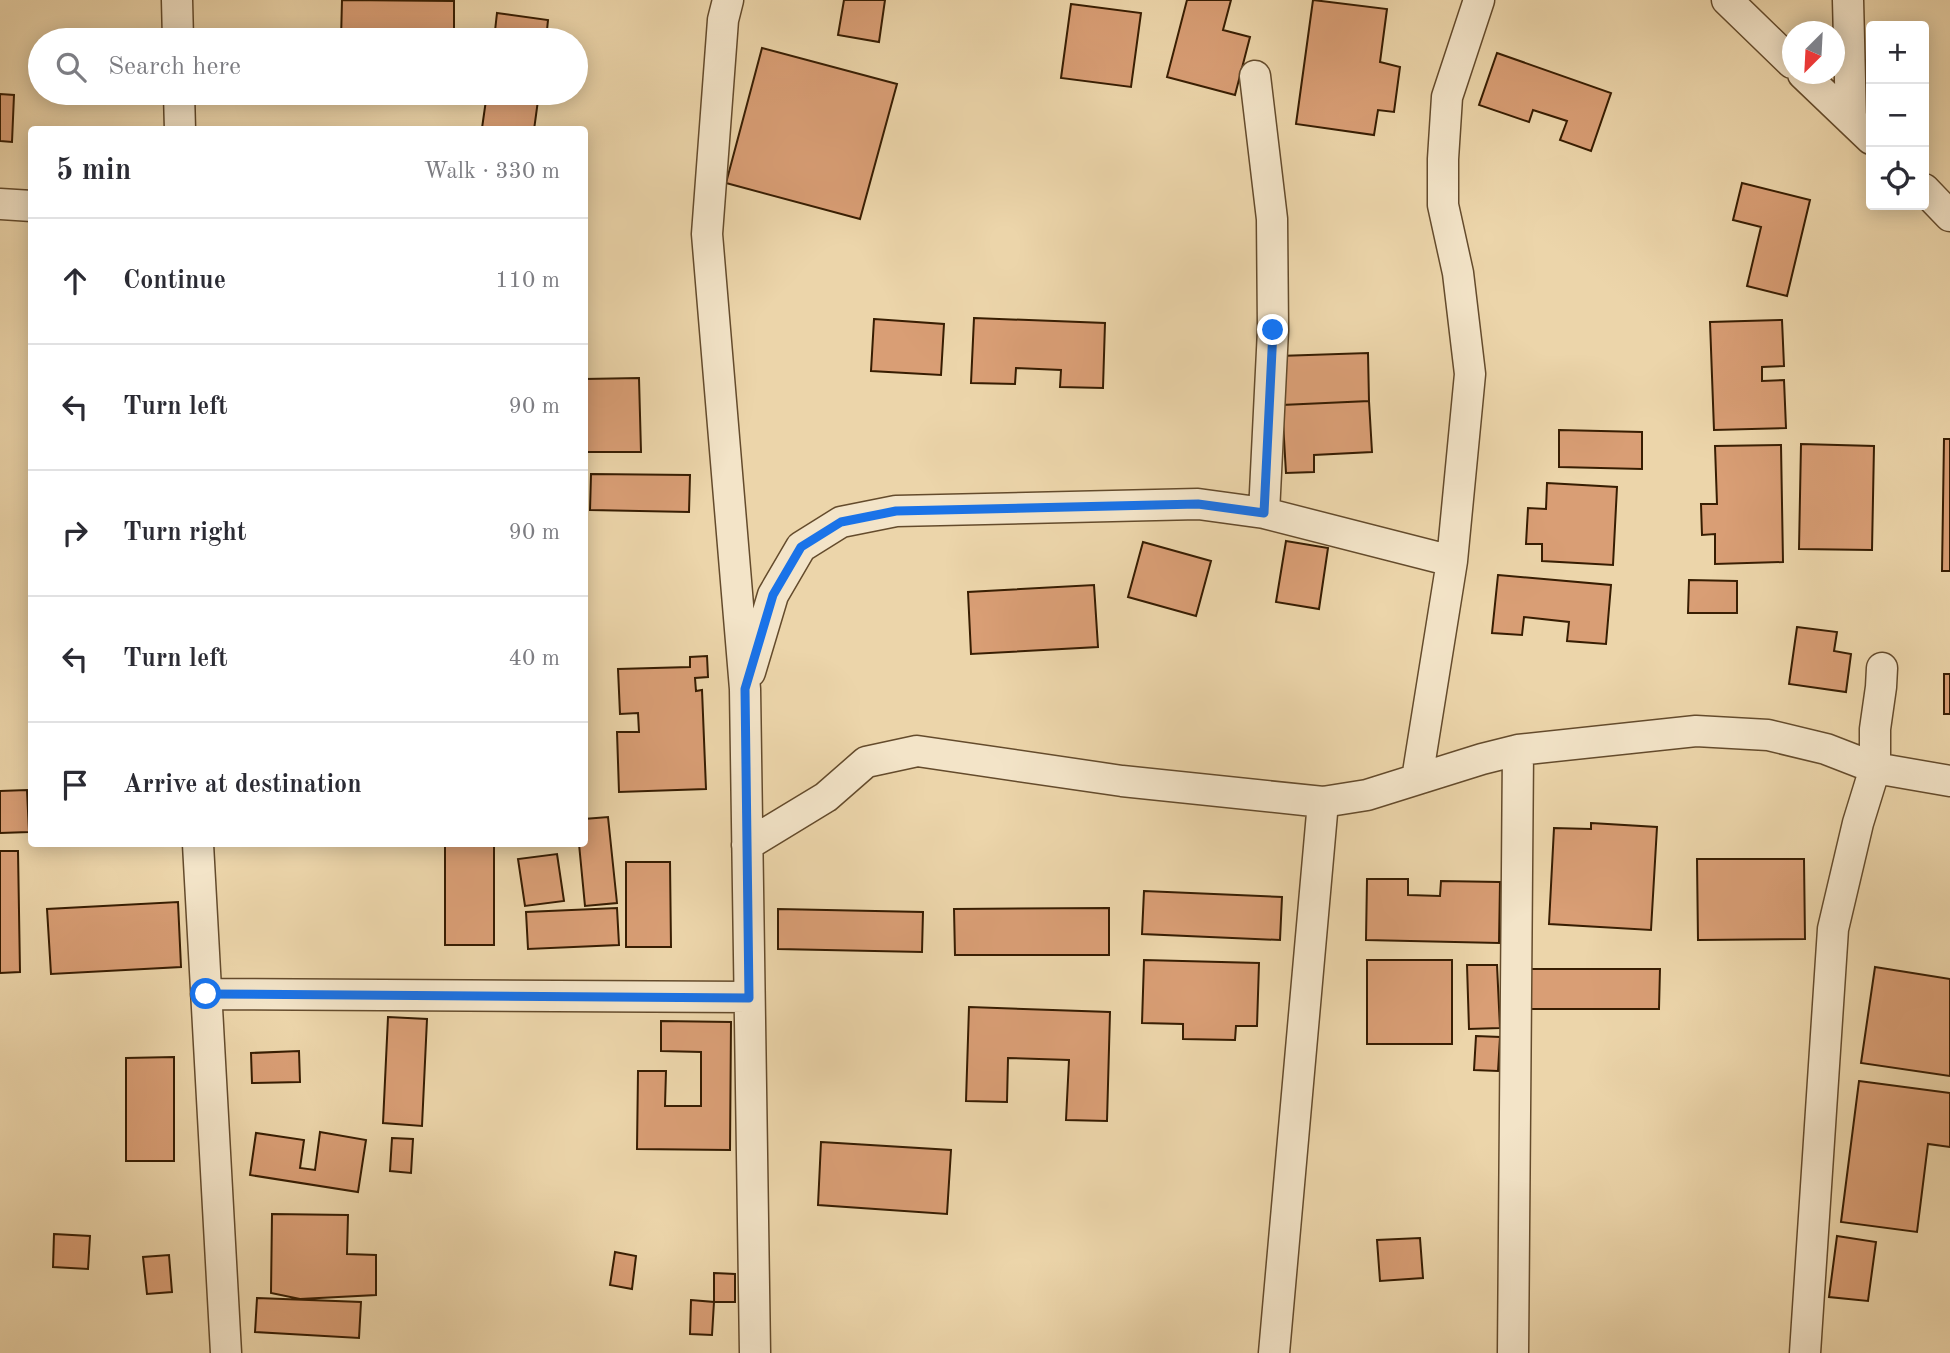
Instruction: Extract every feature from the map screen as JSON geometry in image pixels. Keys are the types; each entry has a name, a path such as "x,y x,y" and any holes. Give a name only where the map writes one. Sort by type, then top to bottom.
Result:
{"street":[{"path":"177,0 178,28"},
{"path":"727,0 723,20 706,234 745,689 755,1353"},
{"path":"1417,779 1451,561 1470,374 1458,273 1443,205 1447,97 1479,0"},
{"path":"1727,0 1782,52"},
{"path":"1848,0 1861,130"},
{"path":"1255,76 1272,219 1273,330 1264,513"},
{"path":"1813,84 1861,130"},
{"path":"179,105 180,126"},
{"path":"1929,194 1950,216"},
{"path":"0,204 28,206"},
{"path":"745,689 773,595 801,547 841,522 896,511 1198,504 1264,513 1451,561"},
{"path":"1805,1353 1833,929 1858,822 1875,768 1875,729 1882,668"},
{"path":"747,845 826,797 866,762 917,751 1122,781 1323,802 1367,795 1518,750 1696,731 1768,735 1826,749 1875,768 1950,780"},
{"path":"1513,1353 1518,750"},
{"path":"1274,1353 1323,802"},
{"path":"198,847 226,1353"},
{"path":"206,994 749,998"}],"building":[{"path":"342,0 454,1 454,28 341,28"},
{"path":"844,0 885,0 879,42 838,35"},
{"path":"1187,0 1231,0 1223,30 1250,37 1235,95 1167,77"},
{"path":"1313,0 1387,9 1380,62 1400,67 1394,112 1378,110 1374,135 1296,124"},
{"path":"1071,4 1141,13 1131,87 1061,78"},
{"path":"497,13 548,20 547,28 495,28"},
{"path":"762,48 897,84 860,219 726,183"},
{"path":"1497,53 1611,93 1591,151 1560,140 1567,121 1533,110 1529,122 1479,105"},
{"path":"0,94 14,95 12,142 0,141"},
{"path":"485,105 537,105 535,126 482,126"},
{"path":"1742,183 1810,200 1787,296 1747,286 1761,227 1733,220"},
{"path":"974,318 1105,323 1103,388 1060,387 1061,370 1016,368 1015,384 971,383"},
{"path":"874,319 944,324 941,375 871,371"},
{"path":"1782,320 1784,366 1762,367 1762,381 1784,380 1786,428 1714,430 1710,322"},
{"path":"1368,353 1369,401 1282,405 1279,356"},
{"path":"639,378 641,452 588,452 588,379"},
{"path":"1369,401 1372,452 1314,455 1314,472 1286,473 1282,405"},
{"path":"1559,430 1642,432 1642,469 1559,467"},
{"path":"1944,439 1950,439 1950,571 1942,571"},
{"path":"1801,444 1874,446 1872,550 1799,549"},
{"path":"1781,445 1783,562 1715,564 1715,534 1702,535 1701,504 1717,504 1715,446"},
{"path":"591,474 690,475 689,512 590,510"},
{"path":"1547,483 1617,487 1613,565 1542,561 1542,544 1526,544 1528,508 1546,509"},
{"path":"1286,541 1328,548 1319,609 1276,602"},
{"path":"1143,542 1211,561 1196,616 1128,597"},
{"path":"1498,575 1611,585 1606,644 1567,641 1569,622 1524,617 1522,635 1492,633"},
{"path":"1689,580 1737,581 1737,613 1688,613"},
{"path":"1094,585 1098,647 971,654 968,592"},
{"path":"1797,627 1837,632 1834,651 1851,654 1846,692 1789,684"},
{"path":"707,656 708,677 695,678 696,691 702,690 706,789 619,792 617,732 639,732 638,713 620,714 618,669 690,667 690,657"},
{"path":"1944,674 1950,674 1950,714 1944,714"},
{"path":"27,790 28,832 0,833 0,791"},
{"path":"608,817 617,903 585,906 579,847 588,847 588,819"},
{"path":"1591,823 1657,827 1651,930 1549,924 1554,828 1591,829"},
{"path":"445,847 494,847 494,945 445,945"},
{"path":"0,851 18,851 20,972 0,973"},
{"path":"557,854 564,901 525,906 518,859"},
{"path":"1697,859 1804,859 1805,939 1698,940"},
{"path":"626,862 670,862 671,947 626,947"},
{"path":"1367,879 1408,879 1408,895 1440,896 1441,881 1500,882 1499,943 1366,940"},
{"path":"1144,891 1282,897 1280,940 1142,934"},
{"path":"178,902 181,967 51,974 47,909"},
{"path":"617,908 619,945 528,949 526,912"},
{"path":"1109,908 1109,955 955,955 954,909"},
{"path":"778,909 923,912 922,952 778,949"},
{"path":"1144,960 1259,963 1257,1026 1236,1026 1235,1040 1183,1039 1183,1024 1142,1023"},
{"path":"1367,960 1452,960 1452,1044 1367,1044"},
{"path":"1467,965 1497,965 1500,1028 1469,1029"},
{"path":"1875,967 1950,979 1950,1076 1861,1063"},
{"path":"1531,969 1660,969 1659,1009 1531,1009"},
{"path":"969,1007 1110,1012 1107,1121 1066,1120 1069,1060 1008,1058 1007,1102 966,1101"},
{"path":"388,1017 427,1019 422,1126 383,1123"},
{"path":"661,1021 731,1022 730,1150 637,1149 638,1071 666,1071 665,1106 701,1106 701,1052 661,1051"},
{"path":"1476,1036 1500,1037 1498,1071 1474,1070"},
{"path":"299,1051 300,1082 252,1083 251,1053"},
{"path":"174,1057 174,1161 126,1161 126,1058"},
{"path":"1859,1081 1950,1093 1950,1147 1928,1144 1917,1232 1841,1222"},
{"path":"320,1132 366,1140 358,1192 250,1175 256,1133 304,1140 300,1168 315,1170"},
{"path":"392,1138 413,1139 411,1173 390,1171"},
{"path":"821,1142 951,1150 947,1214 818,1205"},
{"path":"272,1214 348,1215 347,1254 376,1255 376,1295 300,1299 271,1293"},
{"path":"54,1234 90,1236 88,1269 53,1267"},
{"path":"1837,1236 1876,1242 1868,1301 1829,1297"},
{"path":"1420,1238 1423,1278 1380,1281 1377,1240"},
{"path":"615,1252 636,1256 632,1289 610,1285"},
{"path":"169,1255 172,1292 147,1294 143,1257"},
{"path":"714,1273 735,1274 735,1302 714,1302"},
{"path":"257,1298 361,1302 359,1338 255,1332"},
{"path":"691,1300 714,1302 712,1335 690,1334"}],"route":[{"path":"206,994 749,998 745,689 773,595 801,547 841,522 896,511 1198,504 1264,513 1273,330"}]}
